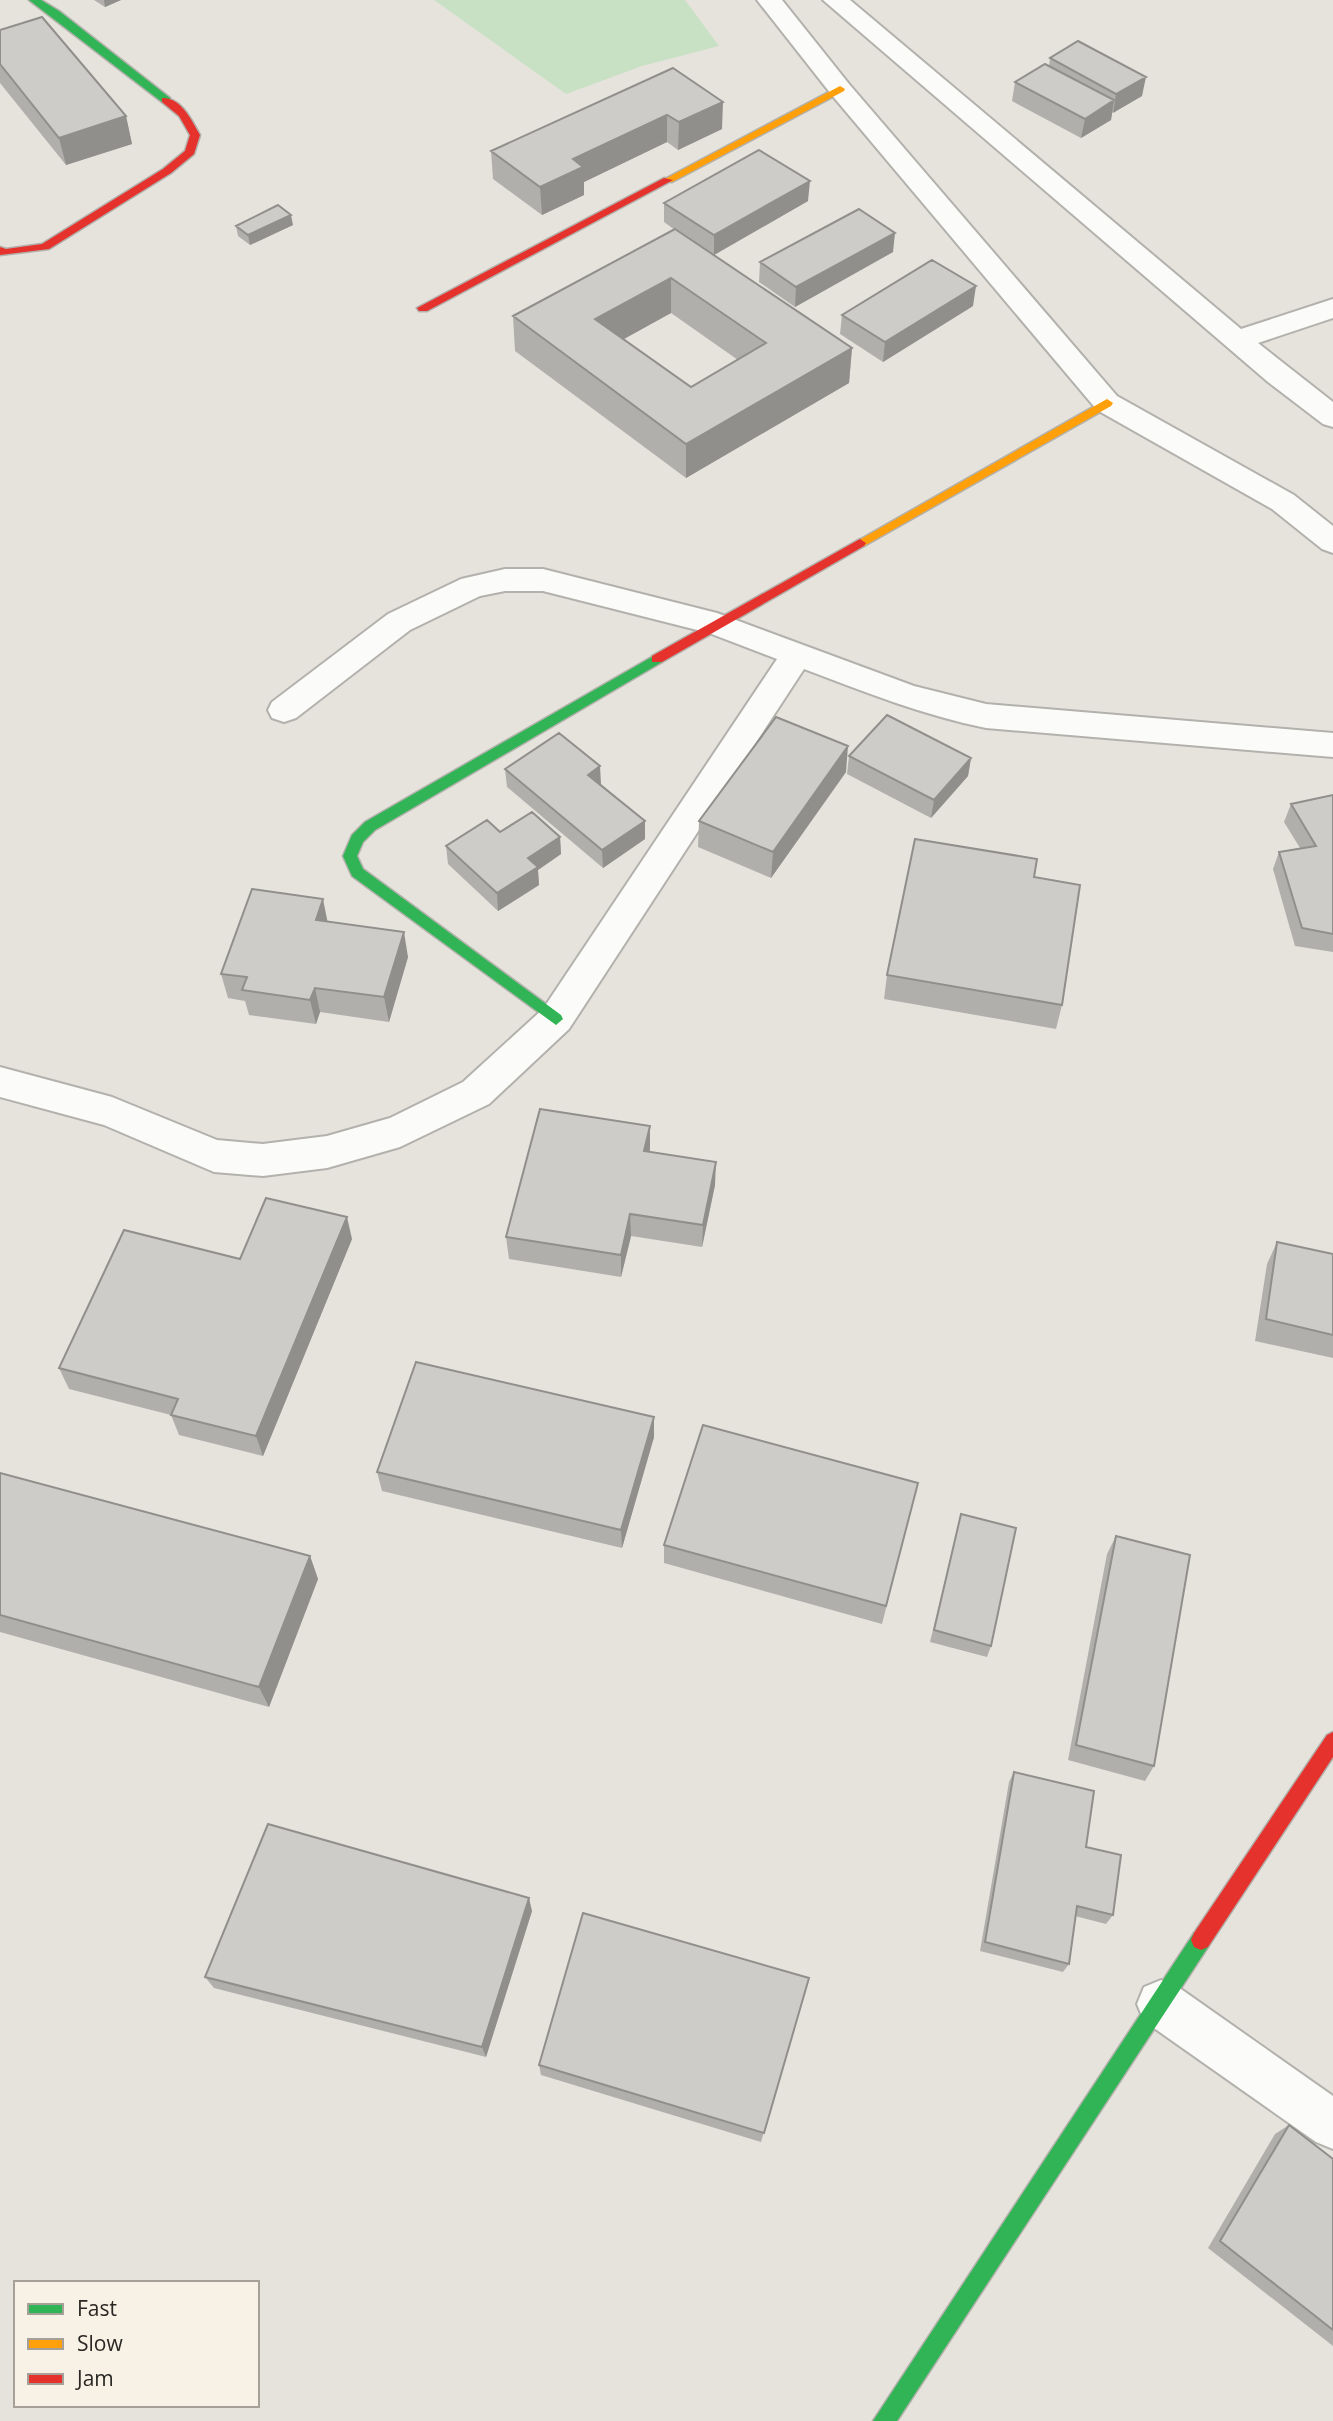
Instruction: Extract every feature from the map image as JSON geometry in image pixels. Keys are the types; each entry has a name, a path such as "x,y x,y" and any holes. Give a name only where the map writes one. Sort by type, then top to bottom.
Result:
{"street":[{"path":"0,250 4,253 19,253 45,247 167,170 190,152 195,135 183,114 55,13 34,0"},
{"path":"769,0 840,89 1107,403 1283,502 1333,541"},
{"path":"835,0 1333,417"},
{"path":"423,308 840,89"},
{"path":"1238,340 1333,308"},
{"path":"556,1019 357,872 350,856 357,839 370,826 717,624 1107,403"},
{"path":"284,710 399,622 472,587 505,580 543,580 717,624 943,708 986,716 1333,745"},
{"path":"0,1082 112,1112 214,1156 263,1160 327,1152 400,1131 476,1093 556,1019 797,655"},
{"path":"884,2421 1333,1741"},
{"path":"1161,2004 1333,2125"}],"green space":[{"path":"434,0 685,0 719,46 642,66 566,94"}],"building":[{"path":"42,17 126,116 59,138 0,64 0,30"},
{"path":"1078,41 1146,77 1116,94 1050,58"},
{"path":"1045,64 1114,100 1085,119 1015,82"},
{"path":"673,68 723,102 679,122 667,115 573,159 583,167 540,187 491,151"},
{"path":"759,150 810,181 714,235 664,203"},
{"path":"278,205 291,215 248,235 236,226"},
{"path":"859,209 895,233 796,287 760,262"},
{"path":"675,229 852,348 686,444 513,316","holes":["671,278 766,343 691,387 595,319"]},
{"path":"932,260 976,286 885,342 842,315"},
{"path":"887,715 971,758 934,800 849,756"},
{"path":"776,717 848,746 773,852 699,821"},
{"path":"559,733 600,766 588,775 645,821 602,850 505,769"},
{"path":"1333,795 1333,934 1302,928 1279,852 1316,846 1291,804"},
{"path":"532,812 560,837 528,858 538,867 497,893 446,846 487,820 500,832"},
{"path":"915,839 1037,859 1034,877 1080,885 1062,1005 887,975"},
{"path":"252,889 323,899 316,920 404,932 384,997 315,988 310,1000 242,990 247,977 221,974"},
{"path":"540,1109 650,1126 644,1151 716,1162 703,1225 630,1214 621,1255 506,1237"},
{"path":"266,1198 347,1217 256,1436 171,1415 178,1399 59,1368 124,1230 240,1259"},
{"path":"1277,1242 1333,1254 1333,1335 1266,1319"},
{"path":"416,1362 654,1417 621,1530 377,1472"},
{"path":"703,1425 918,1483 886,1606 664,1545"},
{"path":"0,1473 310,1556 259,1687 0,1615"},
{"path":"961,1514 1016,1528 991,1646 934,1630"},
{"path":"1116,1536 1190,1555 1154,1766 1076,1745"},
{"path":"1014,1772 1094,1791 1086,1847 1121,1855 1113,1915 1077,1906 1069,1964 985,1942"},
{"path":"268,1824 529,1898 482,2047 205,1977"},
{"path":"583,1913 809,1978 764,2133 539,2065"},
{"path":"1289,2125 1333,2159 1333,2330 1220,2241"}],"traffic: fast":[{"path":"34,0 55,13 166,100"},
{"path":"556,1019 357,872 350,856 357,839 370,826 657,659"},
{"path":"884,2421 1201,1940"}],"traffic: slow":[{"path":"668,180 840,89"},
{"path":"860,543 1107,403"}],"traffic: jam":[{"path":"0,250 4,253 45,247 167,171 190,152 195,135 183,114 166,100"},
{"path":"423,308 668,180"},
{"path":"657,659 860,543"},
{"path":"1201,1940 1333,1741"}]}
